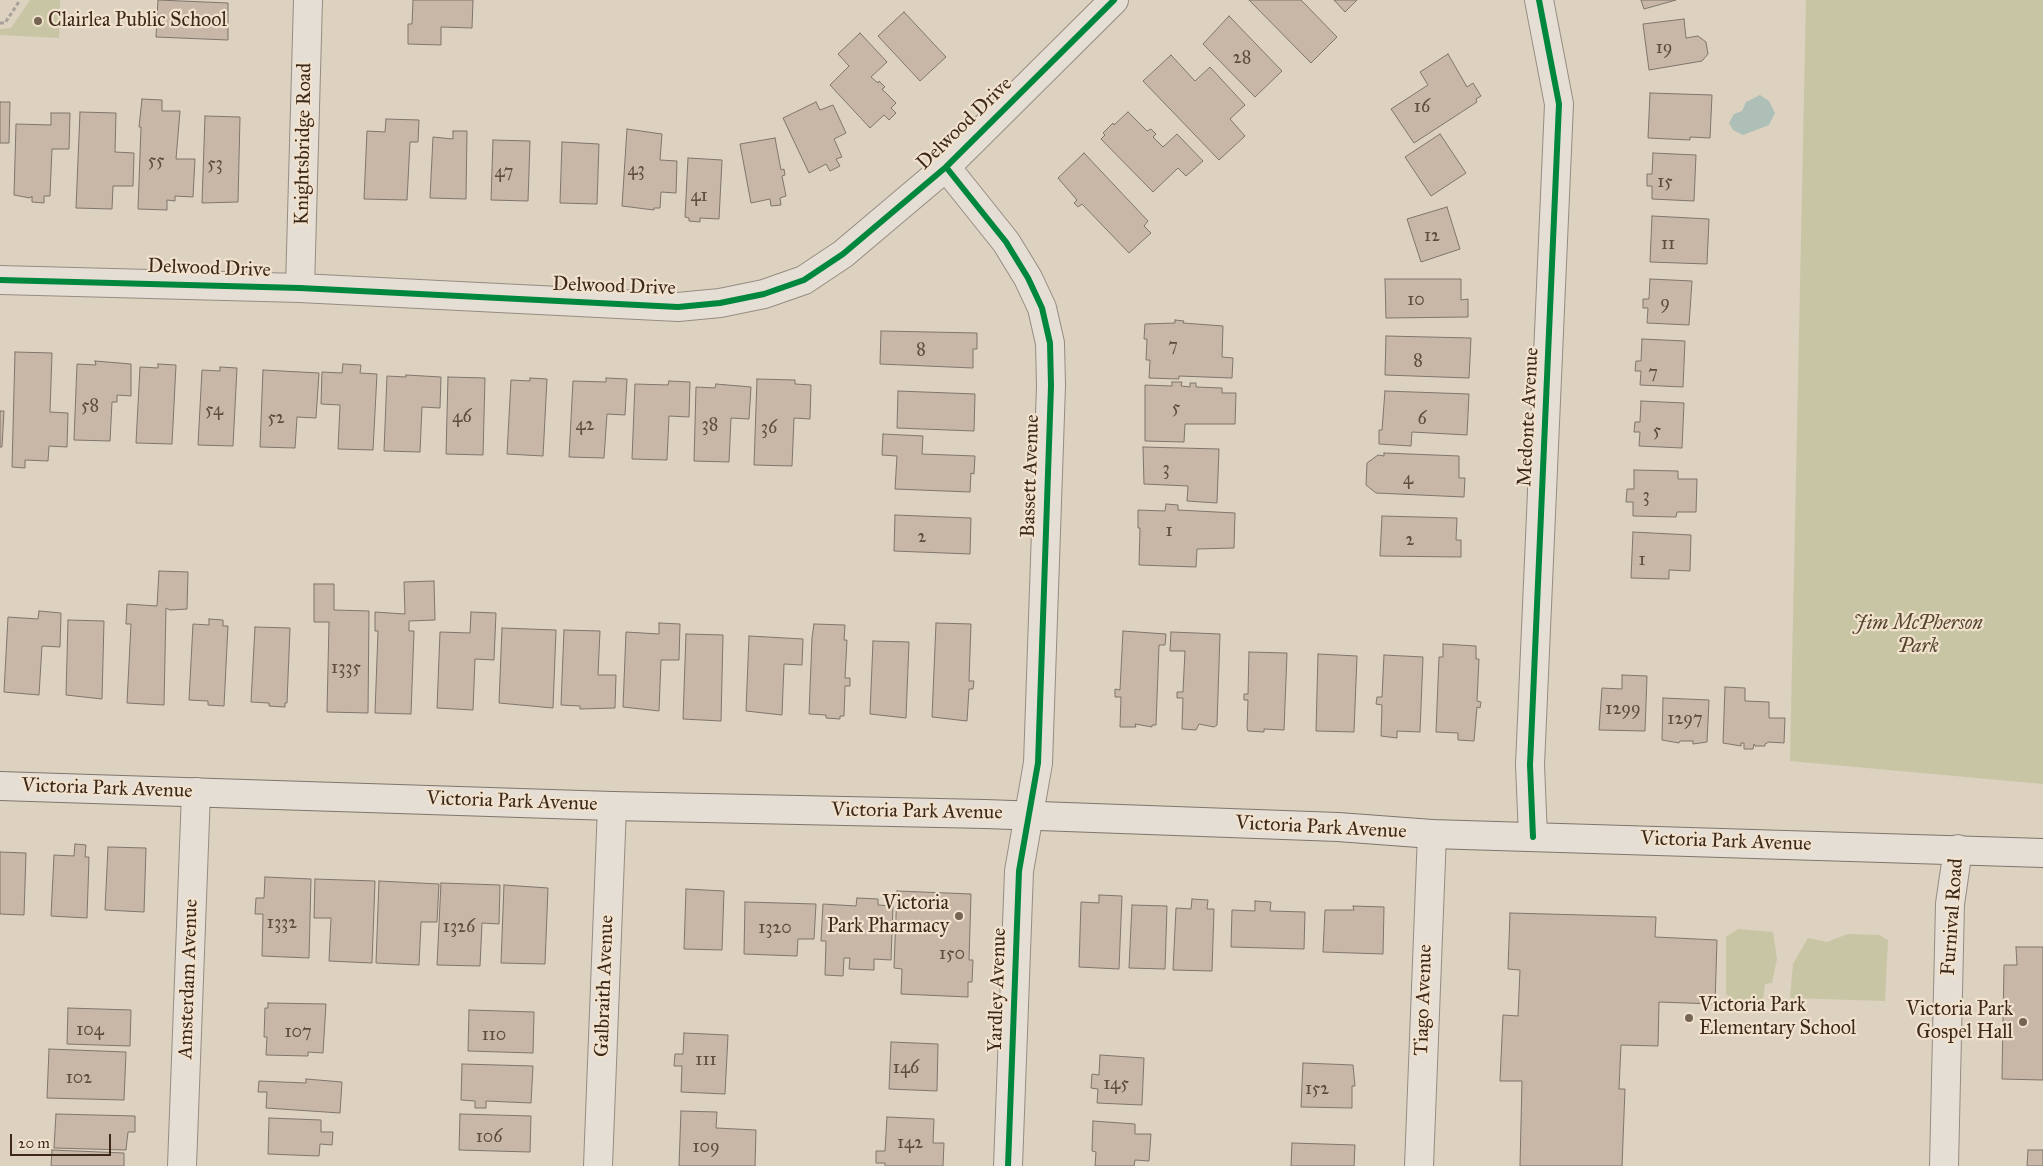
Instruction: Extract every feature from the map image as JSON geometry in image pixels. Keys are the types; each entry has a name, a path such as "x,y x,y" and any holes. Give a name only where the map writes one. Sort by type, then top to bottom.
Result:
{"street":[{"name":"Knightsbridge Road","path":"300,288 308,0"},
{"name":"Delwood Drive","path":"0,280 300,288 678,306 720,304 764,294 804,280 843,254 946,167 1114,0"},
{"name":"Medonte Avenue","path":"1533,837 1530,766 1559,104 1539,0"},
{"name":"Bassett Avenue","path":"946,167 1001,236 1028,278 1042,308 1050,343 1051,386 1038,762 1028,815"},
{"name":"Victoria Park Avenue","path":"0,786 612,806 1028,815 1338,827 1432,834 2043,852"},
{"name":"Amsterdam Avenue","path":"182,1166 196,792"},
{"name":"Galbraith Avenue","path":"598,1166 612,806"},
{"name":"Yardley Avenue","path":"1008,1166 1019,871 1028,815"},
{"name":"Tiago Avenue","path":"1419,1166 1432,834"},
{"name":"Furnival Road","path":"1944,1166 1950,904 1958,849"}],"path":[{"path":"0,23 4,23 20,0"}],"green space":[{"path":"30,0 60,0 59,38 0,35 0,29 11,28"},
{"name":"Jim McPherson Park","path":"1806,0 2043,0 2043,784 1790,761"},
{"path":"1738,929 1773,932 1777,959 1772,983 1765,984 1763,1000 1734,1002 1726,994 1726,937"},
{"path":"1848,934 1879,935 1888,940 1885,1001 1790,998 1793,964 1808,938 1827,942"}],"shaded area":[{"path":"1760,95 1769,101 1775,113 1769,125 1743,135 1733,130 1729,123 1734,114 1742,111 1746,102"}],"building":[{"path":"158,0 228,3 228,40 156,37"},
{"path":"413,0 473,0 472,28 441,27 441,45 408,44 408,24 412,24"},
{"path":"1249,0 1301,0 1337,37 1311,63"},
{"path":"1334,0 1357,0 1345,12"},
{"path":"1641,0 1676,0 1644,9"},
{"path":"904,12 946,57 920,81 878,36"},
{"path":"1229,16 1282,71 1255,97 1203,44"},
{"path":"1684,19 1686,38 1698,36 1706,42 1708,54 1702,61 1649,70 1643,24"},
{"path":"860,33 887,62 871,77 885,87 882,89 896,103 891,108 896,113 889,120 884,115 870,128 830,85 849,66 838,54"},
{"path":"1448,54 1467,87 1473,83 1481,96 1476,99 1477,102 1414,143 1391,109 1428,85 1420,72"},
{"path":"1171,55 1195,81 1210,67 1245,105 1230,119 1245,136 1219,160 1143,81"},
{"path":"1650,93 1712,95 1710,138 1690,137 1690,140 1648,138"},
{"path":"142,99 162,100 162,111 180,111 176,159 195,159 193,197 175,196 175,201 167,200 167,210 138,209 141,127 139,127"},
{"path":"0,102 10,102 9,143 0,143"},
{"path":"816,102 820,110 833,105 846,133 834,139 842,157 836,159 840,166 830,171 826,164 809,173 783,118"},
{"path":"80,112 116,113 115,152 134,153 133,186 113,186 112,209 76,208"},
{"path":"1128,112 1147,131 1151,129 1156,134 1153,137 1163,147 1177,134 1203,161 1186,176 1178,168 1153,192 1101,139 1105,135 1103,133 1113,123 1114,125"},
{"path":"51,113 70,113 69,149 52,149 50,196 44,196 44,203 32,202 32,196 30,198 14,195 16,124 51,125"},
{"path":"205,116 240,117 238,202 202,203"},
{"path":"386,119 419,120 418,142 410,142 407,200 364,199 367,131 385,132"},
{"path":"627,129 662,134 660,160 677,161 676,193 661,192 660,208 654,208 654,210 622,206"},
{"path":"453,131 467,131 466,199 430,198 433,137 453,139"},
{"path":"1440,134 1466,173 1431,196 1405,157"},
{"path":"775,138 781,170 784,169 785,175 782,176 786,196 780,198 781,205 771,206 770,199 751,203 740,144"},
{"path":"493,140 530,141 528,201 491,200"},
{"path":"562,142 599,144 597,204 560,203"},
{"path":"1084,153 1148,221 1144,226 1151,233 1129,253 1082,204 1078,207 1074,203 1077,200 1058,178"},
{"path":"1653,153 1696,155 1694,201 1652,199 1652,186 1647,186 1647,174 1652,174"},
{"path":"688,158 722,160 719,219 700,218 700,222 689,221 689,218 685,217"},
{"path":"1447,207 1460,249 1421,262 1407,219"},
{"path":"1652,216 1709,219 1707,264 1650,262"},
{"path":"1385,279 1461,279 1461,300 1468,299 1468,317 1386,318"},
{"path":"1650,279 1692,281 1689,325 1647,323 1648,308 1643,308 1643,299 1649,299"},
{"path":"1175,320 1184,321 1183,323 1223,326 1222,357 1233,358 1232,378 1179,376 1179,379 1149,378 1150,360 1146,360 1147,339 1144,339 1145,324 1175,323"},
{"path":"881,331 977,333 977,349 973,349 973,368 880,364"},
{"path":"1386,336 1471,338 1469,378 1385,375"},
{"path":"1642,339 1685,341 1683,387 1640,385 1641,371 1635,371 1636,361 1641,361"},
{"path":"15,352 52,353 50,412 68,413 67,447 49,446 48,461 25,460 25,468 12,467"},
{"path":"95,361 131,364 131,396 117,395 117,402 112,402 110,441 74,440 77,364 96,365"},
{"path":"158,364 176,365 172,444 136,443 140,367 158,368"},
{"path":"343,364 361,365 360,373 377,374 373,450 338,449 340,405 321,404 322,372 342,373"},
{"path":"220,367 237,368 233,446 198,445 202,370 220,371"},
{"path":"263,370 319,373 316,418 297,417 295,448 260,447"},
{"path":"406,375 441,377 440,408 422,407 420,452 384,451 387,376 406,377"},
{"path":"448,377 485,378 483,455 446,454"},
{"path":"530,378 547,379 543,456 507,454 511,380 530,381"},
{"path":"606,378 627,379 625,415 607,414 604,458 569,457 573,381 606,382"},
{"path":"757,379 795,380 795,384 811,385 810,419 794,418 792,466 754,465"},
{"path":"669,381 690,382 689,417 669,416 667,460 632,459 635,384 668,385"},
{"path":"1172,382 1182,382 1181,386 1190,387 1190,383 1196,383 1196,387 1222,388 1222,393 1236,393 1235,424 1185,424 1184,442 1145,441 1145,385 1172,386"},
{"path":"716,384 751,387 749,419 731,418 729,462 694,461 696,387 715,388"},
{"path":"898,391 975,394 974,431 897,428"},
{"path":"1385,391 1469,394 1467,435 1412,432 1411,446 1379,444 1379,430 1382,430"},
{"path":"1641,401 1684,403 1682,448 1639,446 1640,432 1634,432 1635,422 1640,422"},
{"path":"0,411 4,411 2,447 0,447"},
{"path":"883,434 923,436 922,454 975,456 974,474 971,473 970,492 895,489 897,456 882,455"},
{"path":"1143,447 1219,449 1217,503 1187,501 1188,486 1144,484"},
{"path":"1384,453 1459,456 1459,478 1465,478 1464,497 1376,493 1366,485 1367,463 1378,455 1384,456"},
{"path":"1634,470 1678,471 1678,479 1697,479 1696,512 1677,512 1676,517 1633,516 1633,502 1626,502 1627,489 1634,489"},
{"path":"1166,504 1178,505 1178,510 1235,513 1234,548 1197,549 1196,567 1139,565 1140,528 1138,528 1138,510 1165,511"},
{"path":"895,515 971,518 970,554 894,551"},
{"path":"1382,516 1457,518 1456,540 1461,540 1461,557 1380,556"},
{"path":"1633,532 1691,535 1690,571 1669,570 1669,579 1631,578"},
{"path":"159,571 188,572 187,609 170,610 166,608 164,705 127,703 131,624 126,624 127,604 157,606"},
{"path":"434,581 435,620 409,621 409,631 414,631 411,714 375,713 378,631 375,631 375,612 405,614 404,582"},
{"path":"314,584 334,584 334,610 369,611 368,713 327,712 329,622 314,622"},
{"path":"39,611 61,613 60,647 42,646 39,695 4,692 8,617 38,619"},
{"path":"471,612 496,613 494,660 475,659 473,710 437,708 440,632 470,633"},
{"path":"209,619 223,620 223,626 228,626 224,706 208,705 208,701 189,700 193,624 209,625"},
{"path":"68,620 104,621 102,699 66,695"},
{"path":"659,623 680,624 679,660 661,660 659,711 623,707 626,632 659,634"},
{"path":"936,623 971,624 969,681 974,681 973,689 969,689 967,721 932,717"},
{"path":"814,624 845,625 844,640 847,640 845,678 850,678 850,686 845,686 844,716 840,716 840,719 826,718 826,715 809,714"},
{"path":"255,627 290,628 287,703 285,703 285,707 269,706 269,703 251,702"},
{"path":"502,628 556,630 553,708 499,703"},
{"path":"564,630 600,631 598,675 616,675 615,708 580,709 580,706 561,705"},
{"path":"1123,631 1166,634 1165,645 1159,645 1156,725 1152,725 1152,727 1135,724 1136,727 1120,727 1121,697 1115,697 1115,689 1120,690"},
{"path":"1171,632 1220,634 1217,725 1214,727 1199,724 1196,730 1182,729 1183,698 1177,698 1177,692 1183,692 1185,651 1170,651"},
{"path":"686,634 723,635 721,721 683,719"},
{"path":"749,636 803,639 802,665 784,664 782,715 746,711"},
{"path":"873,641 909,642 906,718 870,714"},
{"path":"1443,644 1476,646 1476,659 1479,659 1477,701 1481,702 1480,708 1477,707 1474,741 1458,740 1458,733 1436,732 1439,657 1443,657"},
{"path":"1249,652 1287,653 1284,730 1264,729 1264,732 1248,731 1248,700 1244,700 1244,694 1248,694"},
{"path":"1318,654 1357,656 1354,732 1316,731"},
{"path":"1384,655 1423,657 1420,732 1397,731 1397,738 1381,736 1382,705 1376,704 1377,697 1382,697"},
{"path":"1622,675 1647,676 1645,731 1599,730 1602,688 1622,689"},
{"path":"1725,687 1745,688 1745,701 1769,702 1769,718 1785,718 1784,743 1769,742 1765,746 1755,746 1754,744 1753,749 1744,749 1744,743 1741,743 1741,746 1723,743"},
{"path":"1663,698 1709,700 1707,742 1693,744 1693,741 1680,741 1679,743 1662,740"},
{"path":"75,844 86,845 85,857 89,857 87,918 51,916 54,855 74,856"},
{"path":"108,847 146,848 144,912 105,910"},
{"path":"0,852 26,853 24,915 0,914"},
{"path":"265,877 311,879 309,958 262,956 263,914 255,914 256,898 264,898"},
{"path":"315,879 375,881 372,963 329,961 331,918 314,918"},
{"path":"379,881 439,884 437,922 421,922 419,965 376,963"},
{"path":"441,883 500,885 499,924 482,923 480,966 437,965"},
{"path":"504,885 548,888 545,964 501,963"},
{"path":"686,889 724,891 722,950 684,949"},
{"path":"897,891 971,894 969,960 973,960 972,982 968,982 968,997 901,994 902,969 894,968"},
{"path":"1099,895 1122,896 1119,969 1079,967 1081,902 1099,903"},
{"path":"857,898 878,899 878,905 893,906 891,960 874,959 874,970 849,969 850,958 844,958 843,976 825,975 826,941 821,941 823,904 856,906"},
{"path":"1192,899 1208,900 1207,909 1214,909 1212,971 1173,970 1176,908 1191,909"},
{"path":"1255,901 1271,902 1270,911 1305,912 1304,949 1231,947 1232,910 1255,911"},
{"path":"745,902 816,904 814,939 798,939 797,956 744,954"},
{"path":"1132,905 1167,906 1165,969 1129,968"},
{"path":"1353,906 1384,907 1383,954 1323,952 1325,910 1354,910"},
{"path":"1510,913 1656,917 1655,937 1717,940 1715,1004 1659,1002 1658,1046 1621,1045 1619,1089 1625,1089 1622,1166 1520,1166 1522,1081 1500,1081 1503,1015 1518,1016 1520,970 1508,969"},
{"name":"Victoria Park Gospel Hall","path":"2016,947 2043,947 2043,1080 2002,1079 2004,965 2017,965"},
{"path":"268,1003 326,1004 323,1053 308,1052 308,1056 266,1055 267,1037 264,1037 265,1008 268,1008"},
{"path":"68,1008 131,1010 130,1046 67,1044"},
{"path":"469,1010 534,1012 533,1053 468,1051"},
{"path":"684,1033 728,1035 725,1094 681,1092 682,1066 674,1066 675,1054 683,1054"},
{"path":"891,1042 938,1044 937,1091 889,1089"},
{"path":"49,1049 126,1052 124,1100 47,1098"},
{"path":"1100,1055 1144,1058 1142,1105 1097,1103 1098,1089 1091,1088 1092,1074 1099,1075"},
{"path":"1303,1063 1353,1065 1355,1086 1352,1086 1352,1108 1301,1107"},
{"path":"462,1064 533,1066 531,1103 486,1101 486,1108 475,1108 475,1101 461,1100"},
{"path":"306,1079 342,1082 340,1113 266,1108 267,1092 258,1092 259,1081 306,1083"},
{"path":"681,1111 717,1112 716,1128 756,1130 755,1166 679,1166"},
{"path":"56,1114 135,1116 135,1132 128,1132 126,1150 54,1148"},
{"path":"460,1114 531,1116 530,1152 459,1150"},
{"path":"887,1117 934,1119 933,1143 944,1143 943,1166 885,1166 885,1163 876,1163 876,1151 885,1151"},
{"path":"269,1118 321,1120 321,1132 333,1132 332,1145 320,1144 319,1156 268,1154"},
{"path":"1093,1121 1135,1124 1135,1134 1151,1134 1149,1161 1135,1160 1134,1166 1095,1166 1096,1152 1092,1151"},
{"path":"1292,1143 1355,1145 1354,1166 1291,1166"},
{"path":"52,1150 124,1153 124,1166 51,1166"},
{"path":"2028,1150 2043,1150 2043,1166 2027,1166"}],"cycle path":[{"path":"0,280 300,288 678,307 720,303 764,294 804,280 843,254 946,167 1114,0"},
{"path":"1533,837 1530,765 1559,104 1539,0"},
{"path":"946,167 1006,242 1028,278 1042,308 1050,343 1051,386 1038,763 1019,871 1008,1166"}],"place":[{"name":"Clairlea Public School","path":"38,21"},
{"name":"Victoria Park Pharmacy","path":"959,916"},
{"name":"Victoria Park Elementary School","path":"1689,1018"},
{"name":"Victoria Park Gospel Hall","path":"2023,1022"}]}
